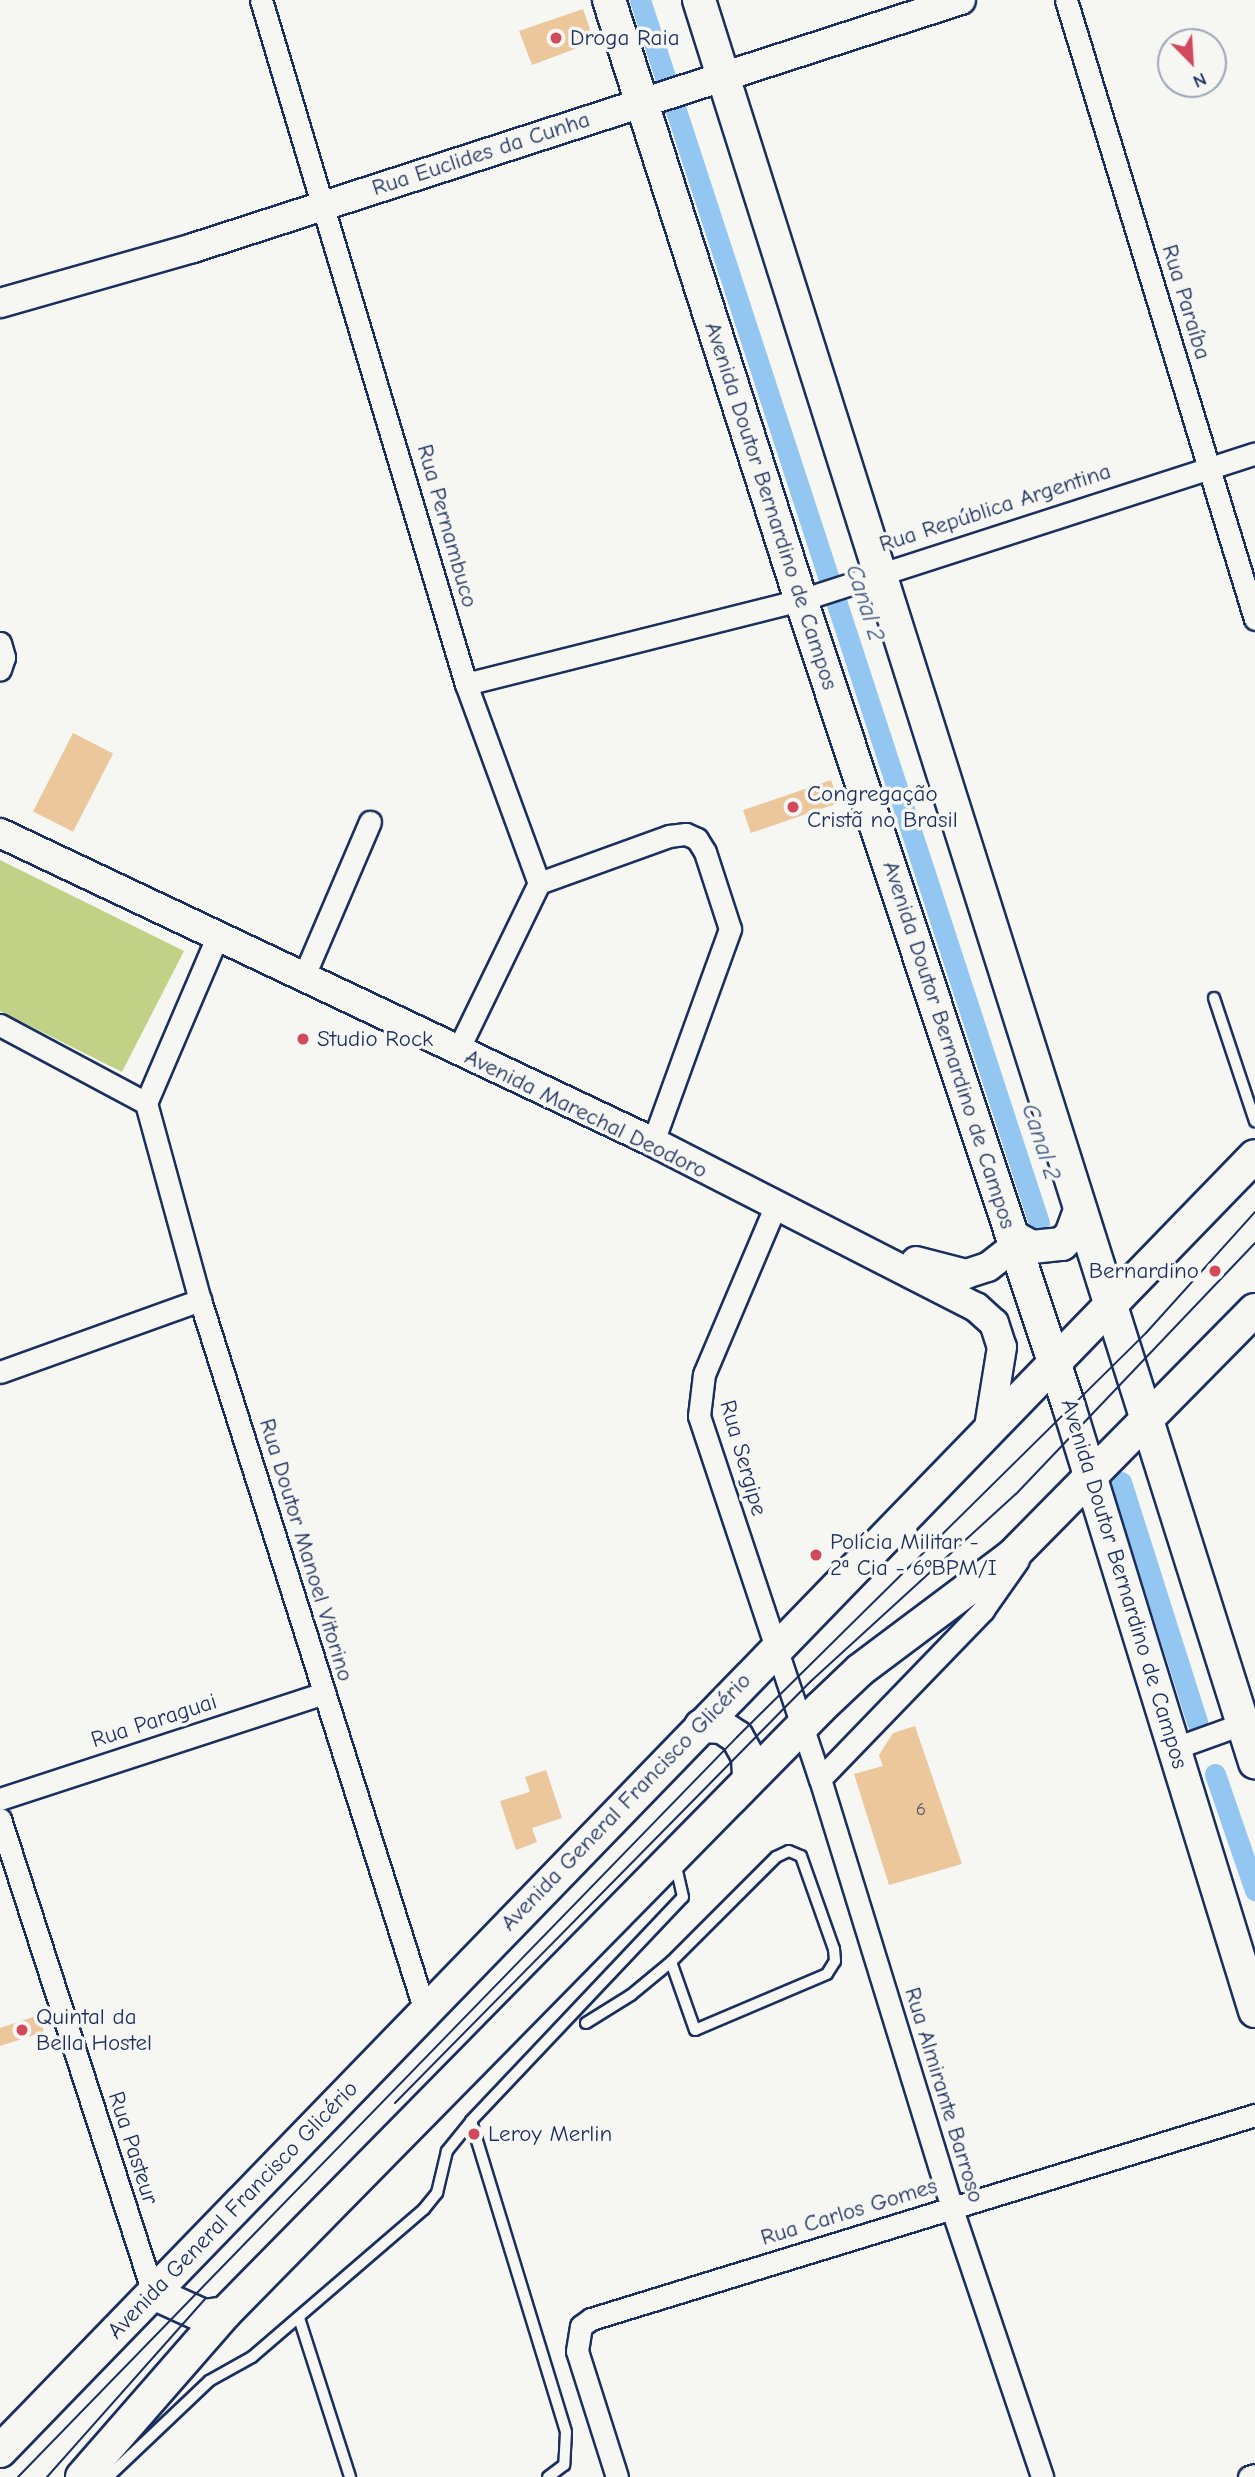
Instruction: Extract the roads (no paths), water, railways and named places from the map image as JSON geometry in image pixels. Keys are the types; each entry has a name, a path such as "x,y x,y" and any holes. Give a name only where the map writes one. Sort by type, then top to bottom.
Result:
{"main road":[{"name":"Avenida Doutor Bernardino de Campos","path":"609,0 651,99 811,596 1014,1241 1091,1476 1255,2011"},
{"path":"699,0 711,79 868,576 1249,1721 1255,1762"},
{"name":"Avenida General Francisco Glicério","path":"0,2451 989,1427 1255,1156"},
{"path":"1014,1241 1032,1247 1062,1244 1071,1235 1080,1210"},
{"path":"82,2477 225,2313 673,1855 860,1670 989,1575 1038,1531 1255,1310"},
{"path":"701,1726 722,1727 737,1737 748,1757 749,1780"},
{"path":"153,2293 204,2316 225,2313"}],"street":[{"name":"Rua Pernambuco","path":"261,0 326,205 466,684 538,883"},
{"name":"Rua Euclides da Cunha","path":"0,303 326,205 961,0"},
{"name":"Rua Paraíba","path":"1066,0 1208,467 1248,573 1255,620"},
{"name":"Rua República Argentina","path":"466,684 811,596 1255,453"},
{"path":"0,643 4,657 0,669"},
{"path":"303,978 370,822"},
{"name":"Avenida Marechal Deodoro","path":"0,833 457,1052 653,1142 775,1207 837,1234 990,1317 1002,1347 989,1427"},
{"path":"457,1052 538,883 669,836 687,834 697,839 705,852 730,929 653,1142"},
{"path":"0,1025 146,1103 217,937"},
{"name":"Rua Doutor Manoel Vitorino","path":"146,1103 201,1300 425,2011"},
{"name":"Rua Sergipe","path":"775,1207 704,1374 698,1405 802,1727"},
{"path":"837,1234 954,1273 988,1267 1014,1241"},
{"path":"0,1372 201,1300"},
{"path":"820,1779 982,1610 1038,1531"},
{"name":"Rua Paraguai","path":"0,1799 324,1693"},
{"path":"1175,1748 1249,1721"},
{"name":"Rua Almirante Barroso","path":"802,1727 951,2209 1042,2477"},
{"name":"Rua Pasteur","path":"0,1819 153,2293"},
{"name":"Rua Carlos Gomes","path":"617,2477 577,2351 581,2326 603,2313 1255,2115"},
{"path":"1248,2477 1255,2475"}],"lane":[{"path":"1214,998 1255,1121"},
{"path":"586,2023 631,1995 671,1962 776,1857 789,1851 801,1856 834,1949 835,1961 827,1974 695,2030 671,1962"},
{"path":"108,2477 209,2381 252,2357 424,2209 437,2193 447,2151 471,2121 683,1897 673,1855"},
{"path":"471,2121 566,2432 564,2465 548,2477"},
{"path":"299,2318 350,2477"}],"waterway":[{"name":"Canal 2","path":"640,0 1039,1223"},
{"name":"Canal 2","path":"1121,1482 1197,1722"},
{"name":"Canal 2","path":"1215,1774 1255,1890"}],"tram line":[{"path":"18,2477 737,1737 1146,1333 1255,1212"},
{"path":"395,2103 811,1681 1016,1494 1255,1243"},
{"path":"47,2477 205,2299"}],"place":[{"name":"Droga Raia","path":"556,38"},
{"name":"Congregação Cristã no Brasil","path":"793,807"},
{"name":"Studio Rock","path":"303,1039"},
{"name":"Bernardino","path":"1215,1271"},
{"name":"Polícia Militar - 2ª Cia - 6ºBPM/I","path":"816,1555"},
{"name":"Quintal da Bella Hostel","path":"22,2030"},
{"name":"Leroy Merlin","path":"474,2134"}]}
